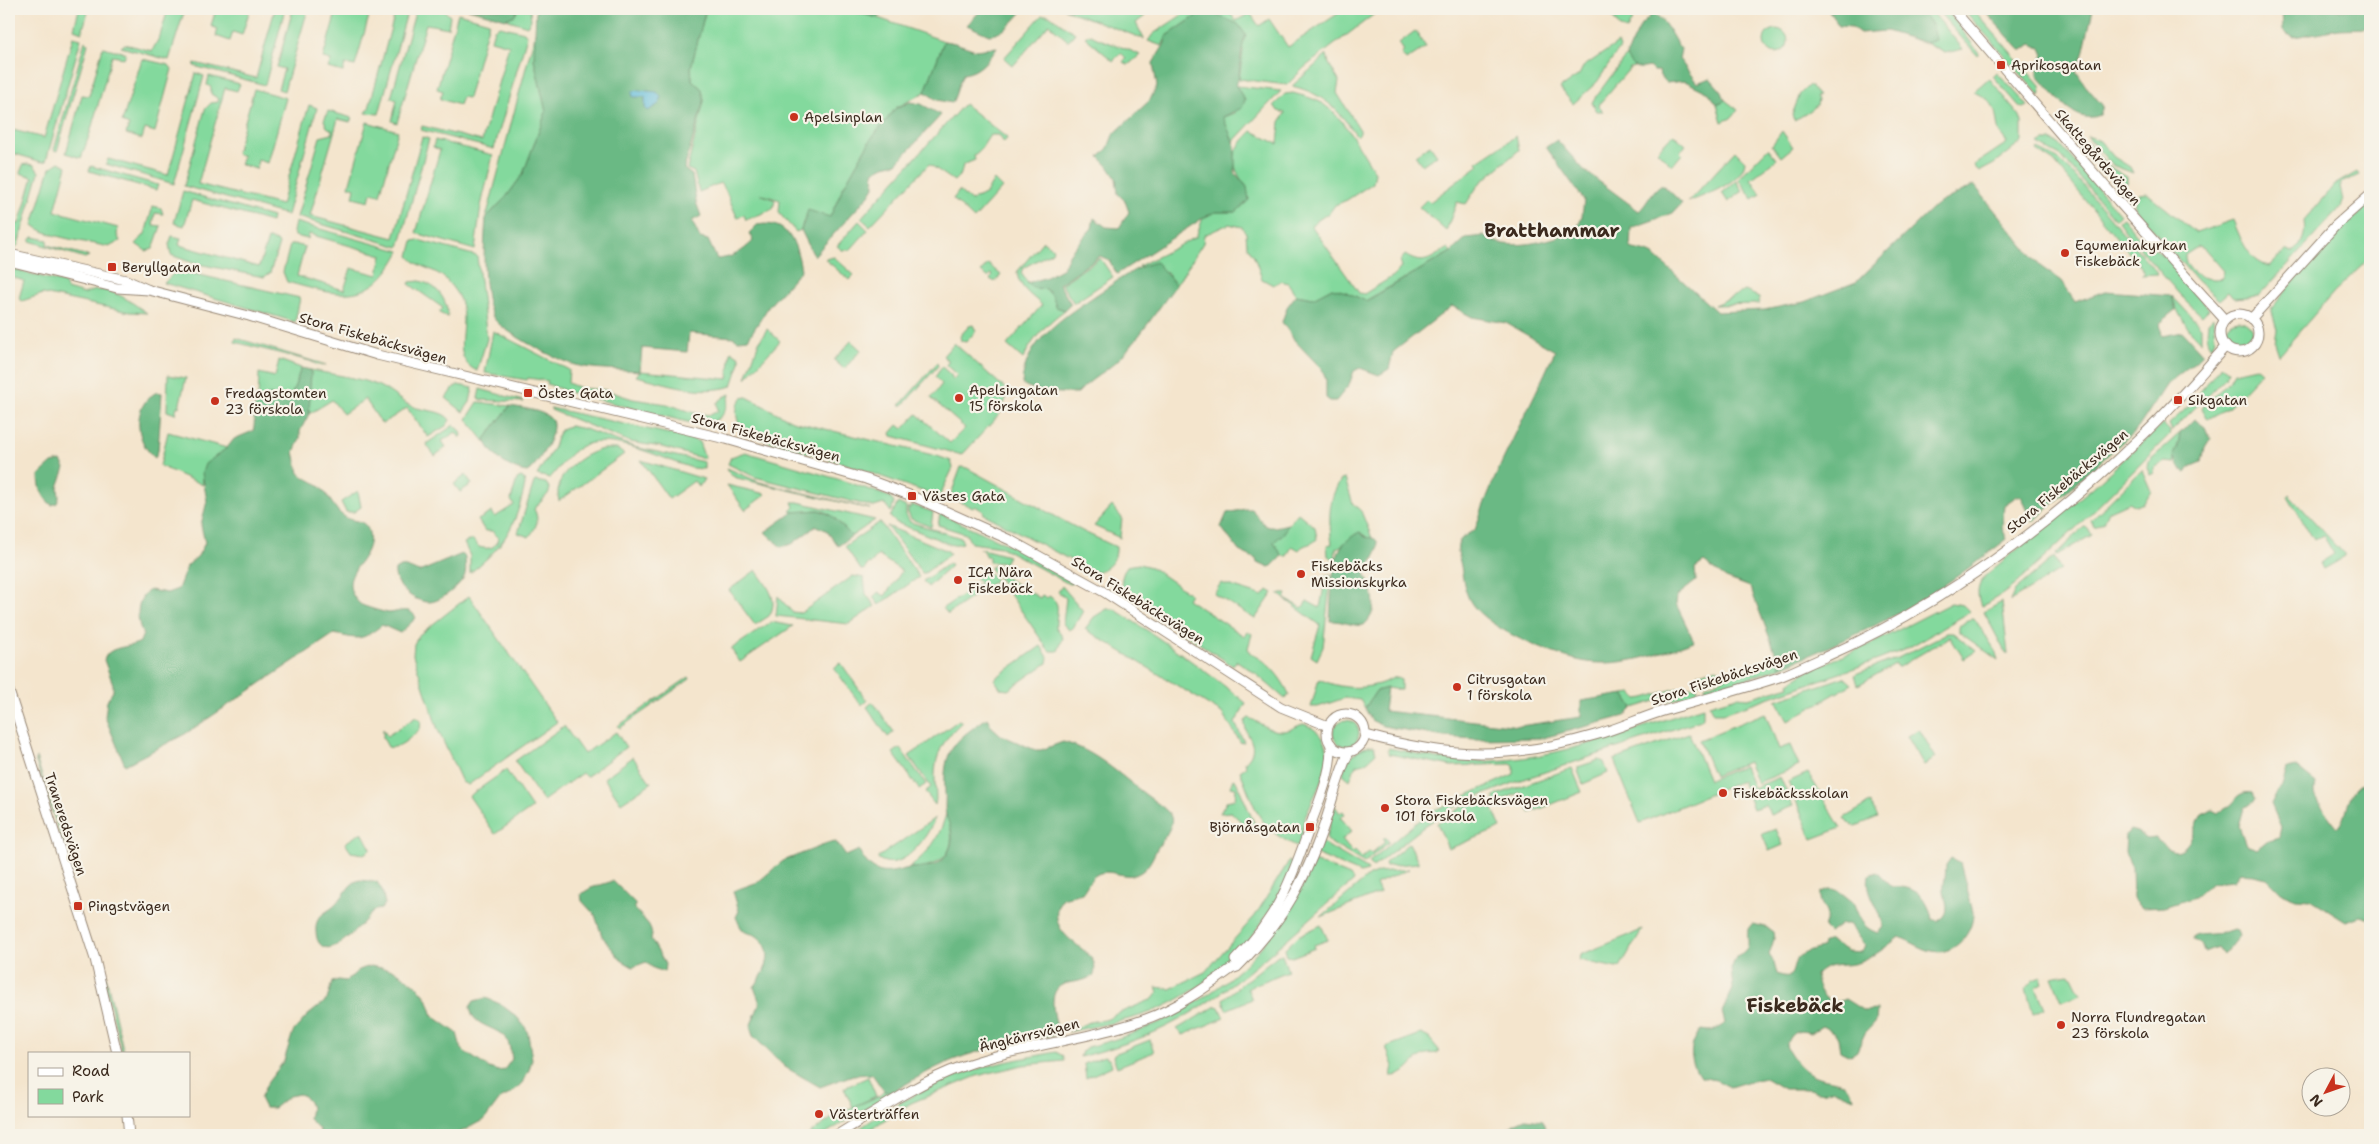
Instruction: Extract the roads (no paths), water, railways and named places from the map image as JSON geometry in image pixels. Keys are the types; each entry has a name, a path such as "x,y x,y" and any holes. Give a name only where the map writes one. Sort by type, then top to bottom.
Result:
{"street":[{"name":"Skattegårdsvägen","path":"1954,9 2118,201 2225,320"},
{"path":"2251,319 2336,225 2370,195"},
{"name":"Stora Fiskebäcksvägen","path":"9,254 96,272 139,284 149,290"},
{"name":"Stora Fiskebäcksvägen","path":"9,261 118,288 149,290 249,316 377,355 726,439 826,467 912,496 1010,540 1104,592 1281,707 1328,726"},
{"path":"2240,314 2251,319 2258,330 2257,339 2252,346 2239,352 2226,346 2220,332 2225,320 2240,314"},
{"name":"Stora Fiskebäcksvägen","path":"1366,736 1385,742 1432,751 1477,755 1520,752 1597,735 1642,718 1781,676 1859,642 1925,606 1960,583 2067,502 2142,437 2226,346"},
{"name":"Traneredsvägen","path":"9,691 94,959 117,1052"},
{"path":"1351,714 1362,722 1366,736 1358,748 1349,752 1337,750 1327,736 1328,726 1337,716 1351,714"},
{"name":"Ängkärrsvägen","path":"1231,969 1232,963 1269,921 1297,868 1328,775 1331,744"},
{"name":"Ängkärrsvägen","path":"837,1135 900,1095 944,1074 983,1060 1148,1019 1193,996 1231,969 1237,967 1266,937 1291,901 1306,872 1349,752"},
{"path":"127,1116 129,1135"}],"water":[{"path":"638,90 657,92 661,97 659,104 648,111 645,108 645,97 633,97 632,92"}],"place":[{"name":"Aprikosgatan","path":"2001,65"},
{"name":"Apelsinplan","path":"794,117"},
{"name":"Equmeniakyrkan Fiskebäck","path":"2065,253"},
{"name":"Beryllgatan","path":"112,267"},
{"name":"Östes Gata","path":"528,393"},
{"name":"Apelsingatan 15 förskola","path":"959,398"},
{"name":"Sikgatan","path":"2178,400"},
{"name":"Fredagstomten 23 förskola","path":"215,401"},
{"name":"Västes Gata","path":"912,496"},
{"name":"Fiskebäcks Missionskyrka","path":"1301,574"},
{"name":"ICA Nära Fiskebäck","path":"958,580"},
{"name":"Citrusgatan 1 förskola","path":"1457,687"},
{"name":"Fiskebäcksskolan","path":"1723,793"},
{"name":"Stora Fiskebäcksvägen 101 förskola","path":"1385,808"},
{"name":"Björnåsgatan","path":"1310,827"},
{"name":"Pingstvägen","path":"78,906"},
{"name":"Norra Flundregatan 23 förskola","path":"2061,1025"},
{"name":"Västerträffen","path":"819,1114"}],"district":[{"name":"Bratthammar","path":"1552,230"},
{"name":"Fiskebäck","path":"1795,1005"}]}
